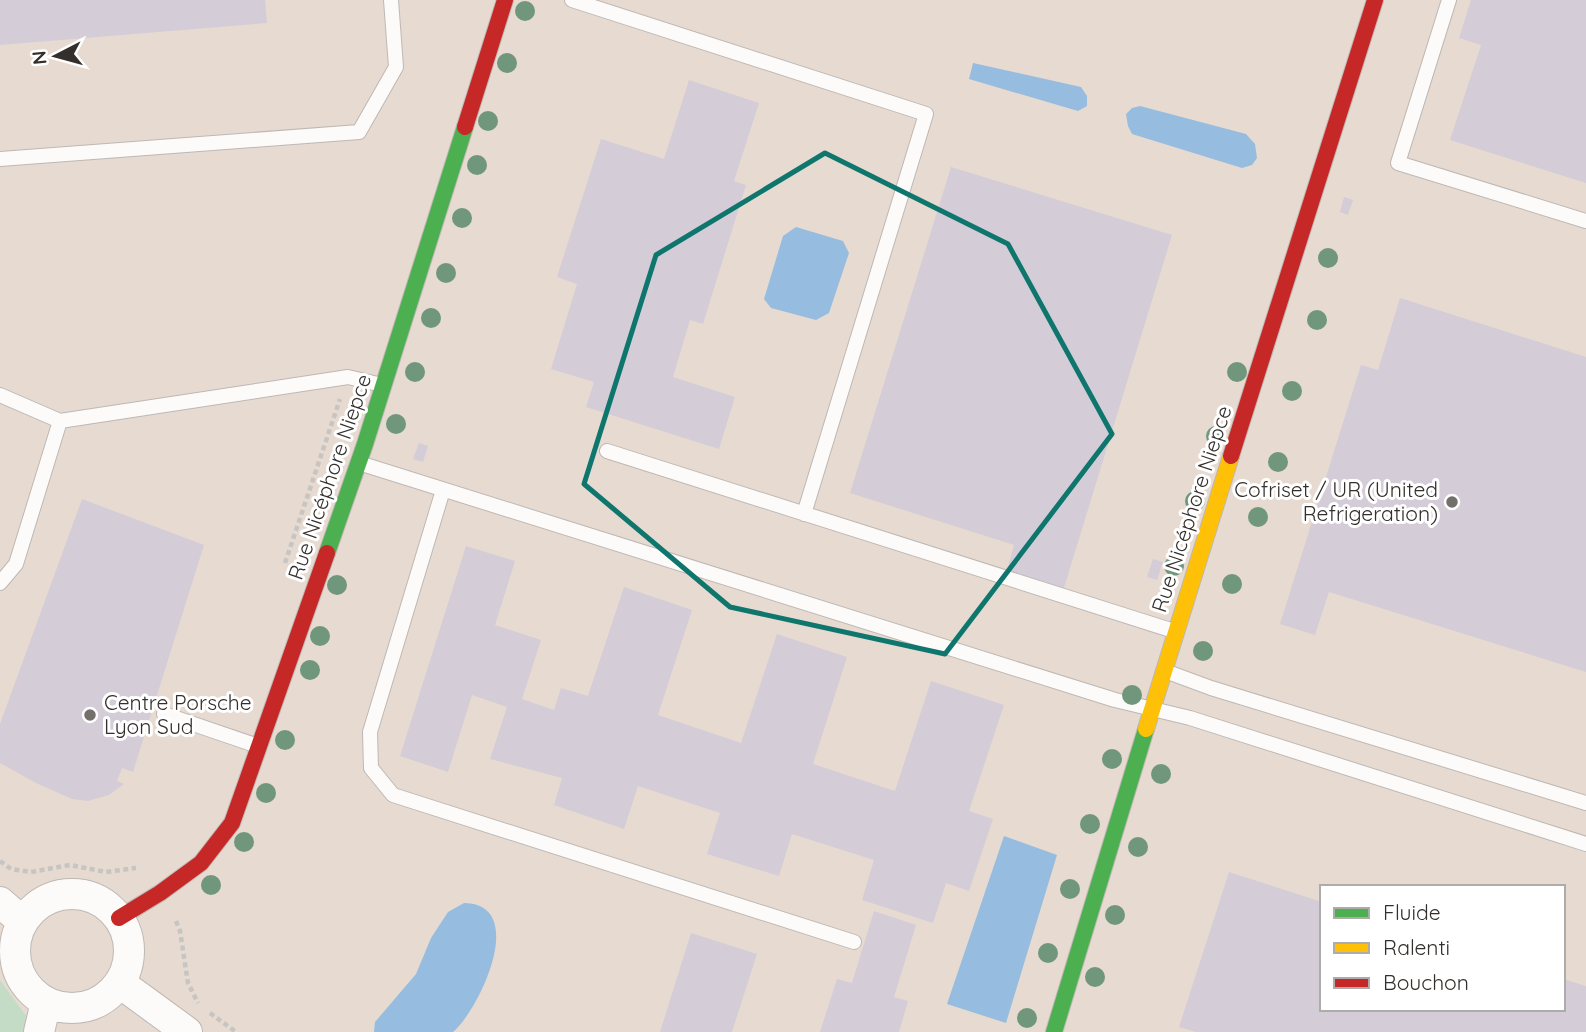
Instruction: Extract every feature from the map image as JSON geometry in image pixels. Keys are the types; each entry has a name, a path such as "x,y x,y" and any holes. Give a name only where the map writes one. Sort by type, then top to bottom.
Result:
{"street":[{"name":"Rue Nicéphore Niepce","path":"119,918 201,863 232,822 358,463 505,0"},
{"name":"Rue Nicéphore Niepce","path":"1054,1032 1176,631 1375,0"},
{"path":"81,894 103,902 119,918 127,934 127,967 120,983 105,998 87,1006 66,1008 46,1002 32,991 21,976 16,958 16,940 23,922 38,905 58,895 81,894"},
{"path":"0,902 23,922"},
{"path":"120,983 187,1032"},
{"path":"38,1032 46,1002"}],"lane":[{"path":"0,159 359,132 397,67 391,0"},
{"path":"572,0 926,114 804,514"},
{"path":"1449,0 1398,163 1586,221"},
{"path":"0,395 60,421 348,377 383,385"},
{"path":"0,583 16,564 60,421"},
{"path":"607,451 1176,631"},
{"path":"358,463 1115,700 1191,718 1586,844"},
{"path":"443,490 370,732 371,768 393,795 854,942"},
{"path":"1164,671 1211,688 1586,803"},
{"path":"164,714 260,747"}],"path":[{"path":"0,861 11,869 31,872 70,866 106,872 142,867 160,893 180,931 188,983 199,1004"},
{"path":"208,1011 236,1032"}],"highlighted area":[{"path":"825,153 1008,244 1112,434 945,654 730,607 584,484 656,255"}],"shaded area":[{"path":"0,0 1586,0 1586,1032 38,1032 0,980"}],"green space":[{"path":"0,980 38,1032 0,1032"}],"water":[{"path":"973,63 1081,87 1087,96 1087,106 1078,111 969,79"},
{"path":"1140,106 1246,134 1255,144 1257,158 1252,165 1242,168 1132,134 1126,114 1132,108"},
{"path":"796,227 843,241 849,253 829,313 816,320 771,308 764,299 783,236"},
{"path":"1004,836 1057,855 1006,1023 947,1004"},
{"path":"464,903 483,908 493,920 496,938 493,959 485,981 464,1020 453,1032 374,1032 375,1022 416,974 431,938 448,912"}],"building":[{"path":"0,0 265,0 267,23 0,45"},
{"path":"1471,0 1586,0 1586,183 1450,140 1481,45 1459,38"},
{"path":"689,80 759,103 734,181 746,185 703,324 690,320 673,377 735,397 719,449 586,407 594,382 551,369 577,284 557,277 601,139 664,159"},
{"path":"951,167 1172,235 1064,588 1007,570 1014,545 850,493"},
{"path":"1344,197 1353,200 1348,215 1340,212"},
{"name":"Cofriset / UR (United Refrigeration)","path":"1400,298 1586,357 1586,672 1329,592 1315,635 1280,624 1361,365 1378,370"},
{"path":"419,443 428,446 423,462 413,459"},
{"path":"82,499 204,545 133,772 122,768 117,781 124,784 109,795 88,801 72,799 0,763 0,724"},
{"path":"466,546 515,561 495,625 541,640 522,699 554,710 561,688 588,696 624,587 692,610 658,715 741,743 777,634 847,657 813,764 895,791 931,681 1004,705 969,811 993,819 969,891 946,883 933,923 862,900 874,860 792,834 779,876 707,854 720,813 638,786 624,829 554,805 562,778 490,759 507,707 472,695 448,772 400,756"},
{"path":"1153,559 1163,562 1157,580 1147,577"},
{"path":"1229,872 1320,901 1320,1011 1565,1011 1565,980 1586,986 1586,1032 1196,1032 1179,1027"},
{"path":"874,911 916,925 894,997 908,1001 899,1032 820,1032 837,979 852,983"},
{"path":"691,933 757,954 732,1032 660,1032"}],"traffic: fast":[{"path":"327,553 365,444 465,127"},
{"path":"1054,1032 1146,729"}],"traffic: slow":[{"path":"1146,729 1231,456"}],"traffic: jam":[{"path":"465,127 505,0"},
{"path":"1231,456 1375,0"},
{"path":"119,918 201,863 232,823 327,553"}],"place":[{"name":"Cofriset / UR (United Refrigeration)","path":"1452,502"},
{"name":"Centre Porsche Lyon Sud","path":"90,715"}]}
